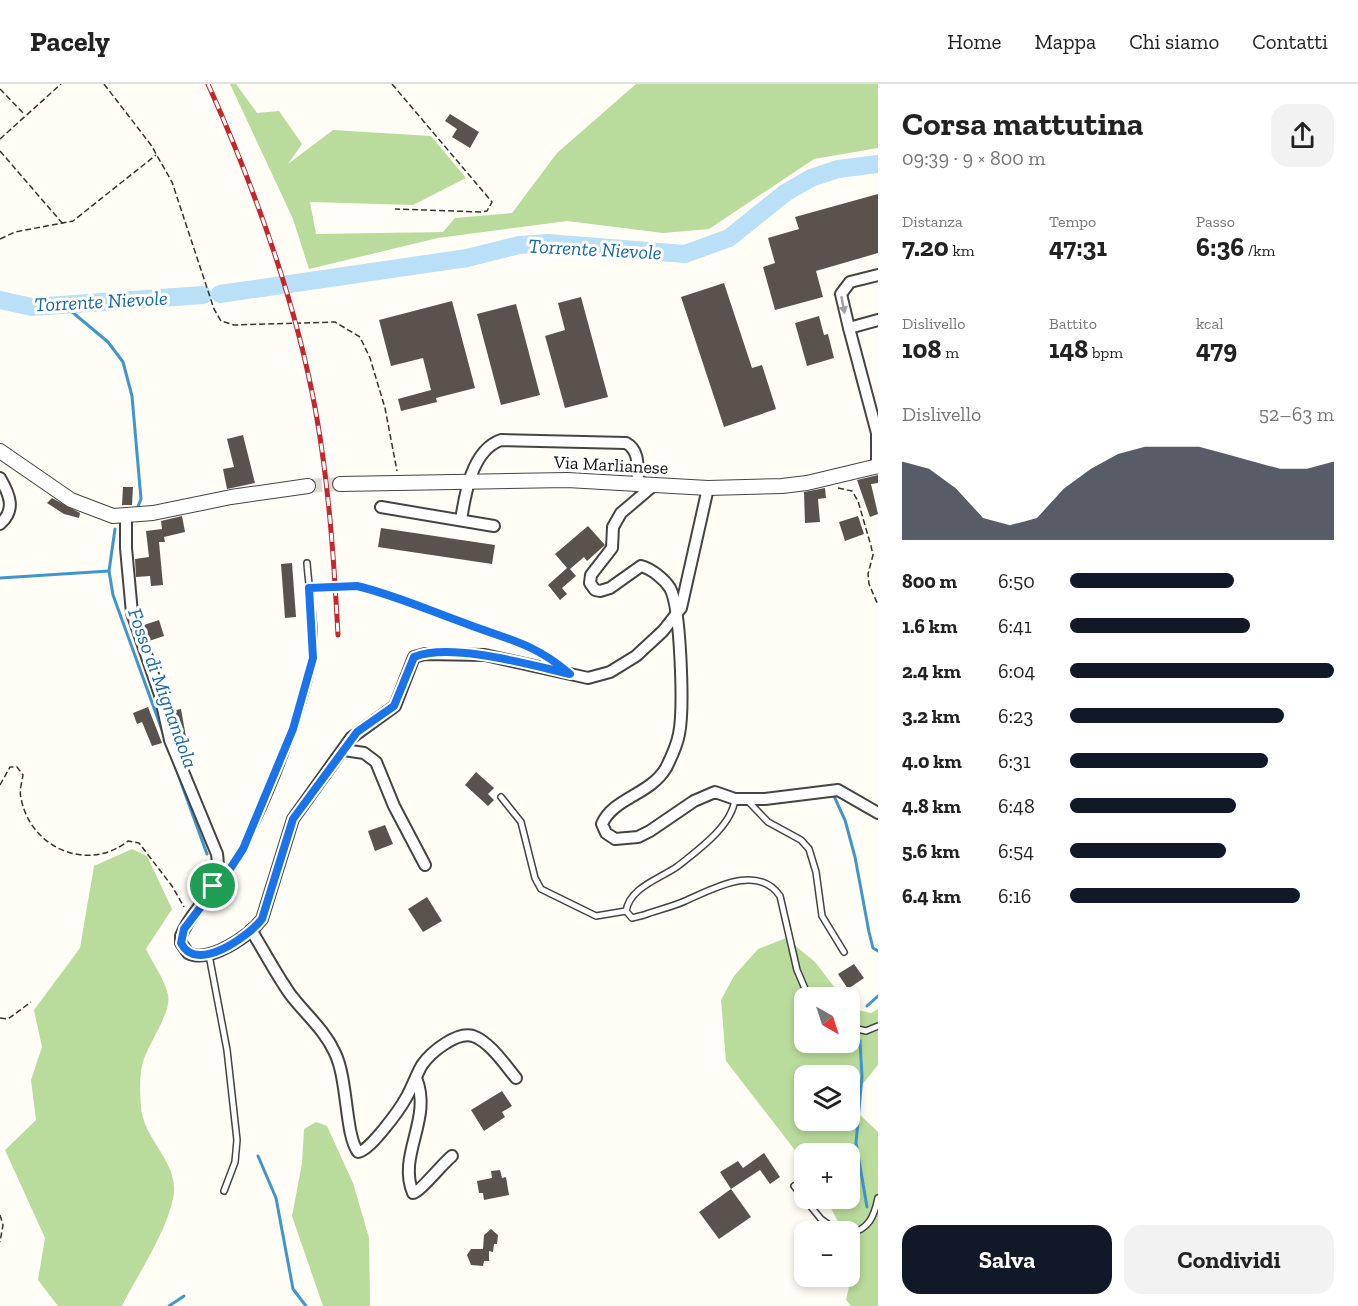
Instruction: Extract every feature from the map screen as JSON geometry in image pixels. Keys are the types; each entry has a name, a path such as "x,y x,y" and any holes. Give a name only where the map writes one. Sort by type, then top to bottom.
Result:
{"street":[{"path":"877,466 877,435 841,299 843,289 855,280 878,274"},
{"path":"849,328 878,320"},
{"path":"461,520 467,480 490,447 505,440 629,444 637,456 638,484"},
{"path":"0,451 71,500 112,516 126,516 308,486"},
{"name":"Via Marlianese","path":"340,484 567,480 708,488 782,486 827,479 877,466"},
{"path":"0,478 10,499 11,508 0,524"},
{"path":"654,485 621,513 613,527 612,548 591,575 590,583 595,590 604,591 638,567 645,567 669,587 676,615 681,711 679,734 670,760 652,785 616,806 606,815 602,824 606,833 615,839 624,839 650,831 693,801 710,794 722,793 740,799 799,796 838,789 878,813"},
{"path":"126,516 126,548 132,613 160,695 170,740 217,854 217,870 213,886 181,936 183,948 193,956 209,955 252,930 266,913 293,819 357,732 394,706 403,690 410,660 418,655 485,655 570,674 600,676 622,666 648,645 676,615 685,597 708,488"},
{"path":"381,507 494,526"},
{"path":"344,750 364,753 376,762 394,806 425,865"},
{"path":"252,930 291,995 323,1031 336,1054 344,1078 353,1141 358,1152 367,1148 398,1110 423,1063 432,1054 465,1036 474,1037 483,1042 516,1078"},
{"path":"416,1078 422,1101 421,1119 409,1163 413,1193 420,1191 434,1171 452,1156"}],"lane":[{"path":"213,886 228,872 243,849 300,710 313,658 307,563"},
{"path":"309,588 357,586 385,593 470,625 514,638 551,659 570,674"},
{"path":"501,797 521,822 535,878 541,889 596,916 626,911"},
{"path":"626,911 633,896 677,866 725,823 740,799 768,822 801,840 809,849 816,872 822,916 844,952"},
{"path":"626,911 632,918 725,884 760,880 774,887 780,896 797,970 804,987"},
{"path":"209,955 227,1050 237,1140 236,1162 224,1191"},
{"path":"860,1029 866,1030 878,1026"},
{"path":"860,1231 871,1222 878,1198"},
{"path":"812,1209 823,1221"}],"path":[{"path":"0,139 61,84"},
{"path":"104,84 158,154 172,182 214,309 221,321 234,325 335,322 360,337 370,358 384,408 399,483"},
{"path":"392,84 492,202 487,211 483,212 395,208"},
{"path":"0,89 25,116"},
{"path":"0,151 64,225"},
{"path":"0,239 15,232 64,225 74,221 158,154"},
{"path":"827,479 837,488 852,491 858,501 873,555 868,584 878,605"},
{"path":"0,785 10,766 17,767 23,775 20,796 37,833 64,852 91,856 117,850 128,842 139,843 172,886 191,919"},
{"path":"0,1018 8,1018 31,1002"},
{"path":"0,1215 3,1225 0,1242"}],"green space":[{"path":"230,84 236,84 257,113 279,111 302,144 288,164 333,130 431,136 466,178 413,205 310,202 316,234 443,232 455,218 512,213 557,153 636,84 878,84 878,148 814,159 709,229 663,233 567,221 438,238 309,269 293,219"},
{"path":"132,849 147,856 172,909 146,949 164,984 168,1002 163,1019 143,1062 140,1090 141,1107 148,1131 172,1174 173,1199 164,1227 122,1306 58,1306 38,1280 45,1238 5,1150 36,1120 31,1080 42,1047 34,1010 80,948 94,866"},
{"path":"786,938 815,962 834,987 794,987 794,1053 860,1053 860,1010 871,1013 878,1009 878,1065 860,1087 860,1065 794,1065 794,1131 860,1131 860,1115 878,1132 878,1306 851,1306 846,1300 849,1287 860,1287 860,1221 838,1221 831,1209 860,1209 860,1143 794,1143 794,1149 726,1061 721,1000 734,976 758,949"},
{"path":"316,1122 327,1126 353,1183 369,1238 370,1306 323,1306 292,1216 302,1163 304,1129"}],"building":[{"path":"450,114 479,132 470,148 452,137 457,129 445,121"},
{"path":"878,194 878,253 816,271 823,297 775,310 763,267 775,263 768,238 799,229 795,217"},
{"path":"724,283 752,368 762,365 776,409 724,427 681,297"},
{"path":"581,297 608,397 565,408 545,336 565,330 558,303"},
{"path":"452,301 475,388 436,398 437,402 401,411 398,399 431,390 423,358 391,366 379,320"},
{"path":"516,304 540,395 501,405 477,314"},
{"path":"819,316 824,335 828,334 834,358 807,366 795,323"},
{"path":"243,435 255,483 227,489 223,469 234,467 227,439"},
{"path":"878,475 878,483 871,484 878,514 870,517 857,480"},
{"path":"123,487 133,487 132,505 122,505"},
{"path":"825,488 826,498 818,499 820,522 805,523 804,492"},
{"path":"52,498 80,513 79,518 64,514 47,503"},
{"path":"182,516 185,532 164,537 165,542 159,542 163,585 151,586 150,576 136,577 135,559 149,557 146,531 162,529 161,521"},
{"path":"858,516 864,534 845,541 839,522"},
{"path":"588,526 605,545 587,561 584,557 570,569 576,576 562,588 567,594 560,600 548,585 567,568 555,554"},
{"path":"381,528 495,545 492,564 378,547"},
{"path":"292,563 296,617 285,618 281,564"},
{"path":"159,620 164,636 149,641 144,625"},
{"path":"148,707 162,743 152,746 142,722 137,724 133,713"},
{"path":"181,709 189,754 184,755 177,738 171,711"},
{"path":"476,772 494,788 488,794 494,800 488,806 465,785"},
{"path":"385,825 393,844 375,851 368,831"},
{"path":"427,897 442,921 423,932 408,909"},
{"path":"854,964 864,978 851,987 847,987 838,974"},
{"path":"502,1091 512,1106 502,1112 505,1117 484,1131 471,1110"},
{"path":"764,1153 780,1177 770,1184 760,1170 731,1189 720,1172 738,1161 743,1168"},
{"path":"500,1170 502,1178 506,1177 509,1195 484,1200 483,1193 479,1193 477,1181 492,1178 491,1171"},
{"path":"731,1189 751,1217 719,1239 699,1212"},
{"path":"491,1229 498,1235 493,1252 489,1251 489,1261 484,1261 483,1266 471,1265 467,1255 471,1249 483,1249 484,1235"}],"waterway":[{"name":"Torrente Nievole","path":"871,165 878,157"},
{"name":"Torrente Nievole","path":"220,294 467,258 519,245 548,243 685,254 729,238 785,193 811,178 838,169 878,164"},
{"name":"Torrente Nievole","path":"0,300 32,307 203,295"},
{"name":"Fosso di Mignandola","path":"65,306 108,342 123,362 132,396 141,499 137,509"},
{"name":"Fosso di Mignandola","path":"115,529 109,571 113,595 207,854"},
{"path":"0,578 109,571"},
{"path":"834,796 845,820 855,857 873,948 878,951"},
{"path":"867,1006 878,996"},
{"path":"860,1041 862,1076 856,1143 867,1207"},
{"name":"Fosso di Mignandola","path":"258,1156 276,1198 293,1289 306,1306"},
{"path":"169,1306 184,1296"}],"tunnel":[{"path":"308,486 340,484"}],"railway":[{"path":"208,84 272,245 308,371 321,440 328,496 338,635"}],"route":[{"path":"357,586 385,593 470,625 514,638 551,659 570,674 485,655 425,654 414,657 410,660 403,690 394,706 351,738 301,804 285,841 266,913 262,919 252,930 215,952 201,957 193,956 183,948 181,936 213,886 228,872 243,849 286,749 300,710 313,658 309,588 357,586"}]}
